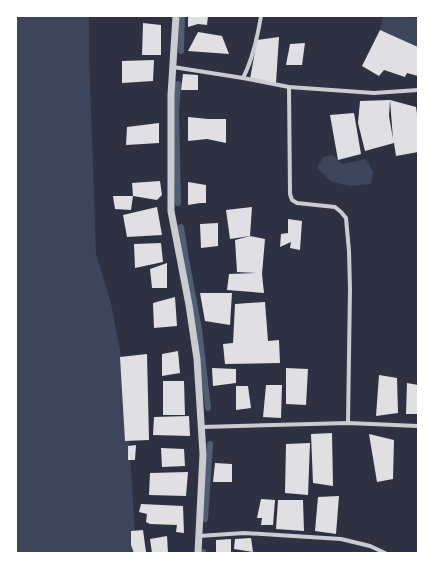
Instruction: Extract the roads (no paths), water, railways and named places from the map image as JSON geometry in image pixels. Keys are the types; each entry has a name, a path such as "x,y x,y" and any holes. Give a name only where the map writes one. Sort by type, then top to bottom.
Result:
{"street":[{"path":"176,16 171,95 171,211 189,306 197,359 203,454 198,553"},
{"path":"243,78 247,70 261,16"},
{"path":"173,67 289,87 374,93 418,90"},
{"path":"289,87 290,194 292,200 297,203 335,207 342,212 346,218 350,289 348,423"},
{"path":"202,427 348,423 418,426"},
{"path":"198,536 244,533 341,539 370,546 385,553"}],"waterway":[{"path":"181,51 182,16"},
{"path":"178,84 176,111 178,203"},
{"path":"181,227 199,329 208,408"},
{"path":"205,519 210,444"}]}
